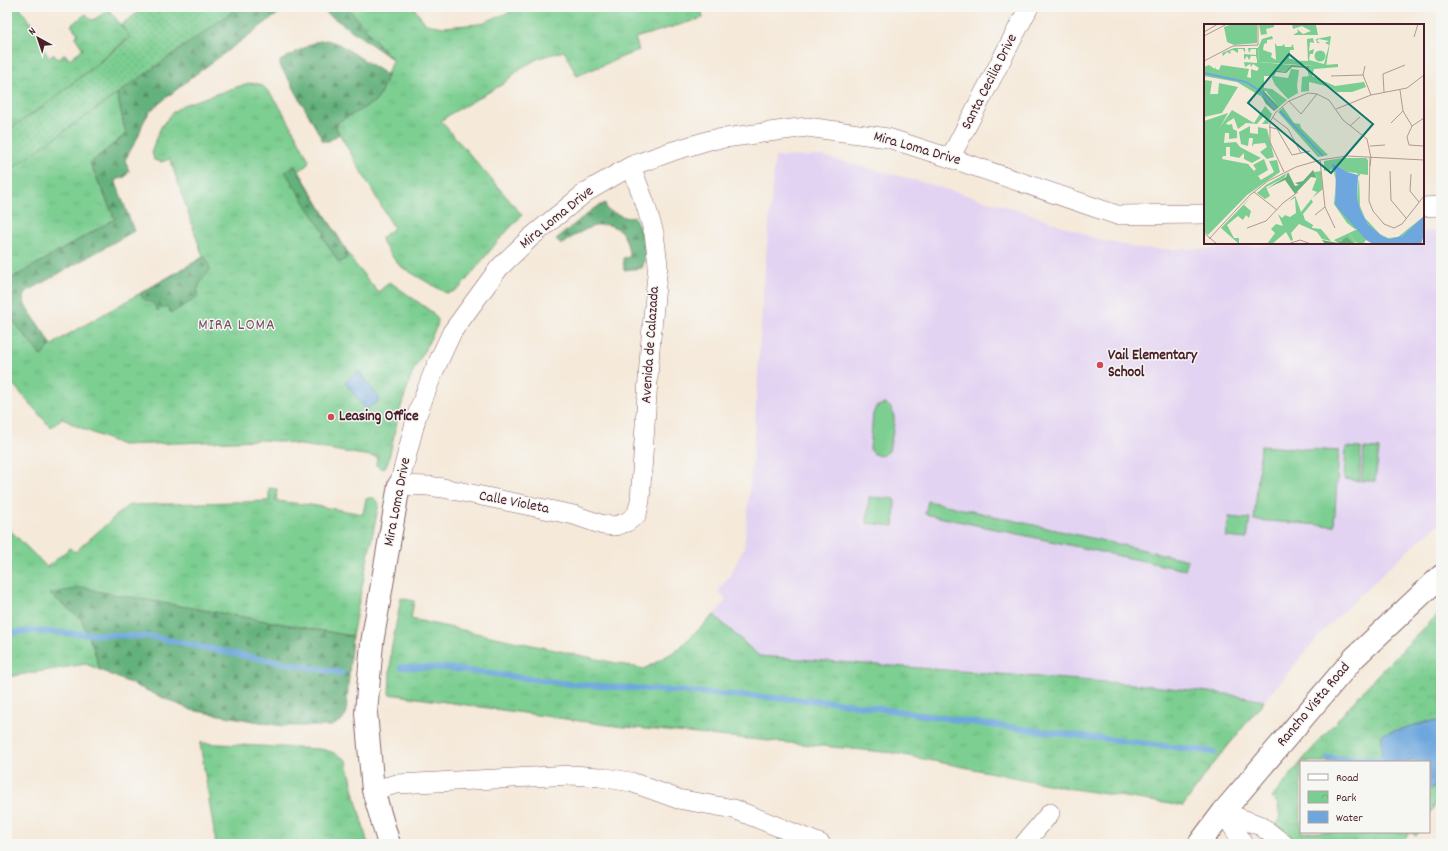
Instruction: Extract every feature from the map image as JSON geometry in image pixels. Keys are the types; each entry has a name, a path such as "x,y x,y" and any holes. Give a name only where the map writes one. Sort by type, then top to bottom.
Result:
{"street":[{"name":"Santa Cecilia Drive","path":"950,158 1029,7"},
{"name":"Mira Loma Drive","path":"389,844 373,790 366,713 372,643 399,485 417,415 433,373 452,332 499,268 530,238 586,192 631,166 710,140 807,127 888,138 1117,215 1204,214"},
{"name":"Avenida de Calazada","path":"627,522 637,514 640,501 650,349 658,264 654,233 645,203 631,166"},
{"path":"1424,206 1441,206"},
{"name":"Calle Violeta","path":"399,485 435,487 574,515 603,525 615,526 627,522"},
{"name":"Rancho Vista Road","path":"1199,844 1223,812 1354,658 1441,576"},
{"path":"373,790 397,784 572,775 600,777 632,782 678,800 734,809 821,844"},
{"path":"1223,812 1244,844"},
{"path":"1223,812 1261,826 1284,844"},
{"path":"1024,844 1050,813"}],"shaded area":[{"name":"Vail Elementary School","path":"822,156 918,181 1026,212 1100,240 1142,249 1214,249 1282,244 1424,244 1424,232 1441,231 1441,522 1395,562 1326,628 1264,701 1227,694 1132,684 759,656 714,615 726,600 718,591 729,577 744,548 754,440 763,289 775,157"}],"green space":[{"path":"7,7 19,7 43,40 39,43 49,57 53,54 58,59 65,54 69,59 83,49 75,37 78,34 71,25 86,14 93,20 109,10 130,37 48,103 7,131"},
{"path":"145,7 239,7 7,172 7,131 48,103 130,38 121,25"},
{"path":"239,7 287,7 192,77 150,111 125,160 129,171 125,177 115,180 134,231 26,292 23,297 25,305 52,345 41,356 7,313 7,281 115,219 90,163 126,134 117,94"},
{"path":"318,7 347,7 392,59"},
{"path":"347,7 414,7 426,24 444,27 479,24 523,7 701,7 703,18 635,38 639,50 577,76 564,51 539,58 521,68 503,84 452,113 441,121 522,215 497,242 460,288 446,293 403,268 396,262 382,242 381,238 394,228 336,128 338,122 376,101 380,95 392,60"},
{"path":"327,40 339,44 387,75 380,95 376,101 338,122 336,128 339,134 329,141 323,141 280,66 280,61 315,42"},
{"path":"249,83 259,84 265,88 287,118 309,160 307,165 299,171 354,263 378,292 390,282 432,312 438,320 437,326 412,374 399,413 388,462 382,469 376,465 377,457 276,441 260,440 122,445 76,426 62,418 51,428 11,382 7,385 7,313 41,356 52,345 64,337 203,257 170,159 161,162 154,160 152,151 161,127 173,112 183,105"},
{"path":"117,94 126,134 90,163 115,219 7,281 7,172"},
{"path":"295,166 348,254 346,259 339,263 322,236 325,234 285,172"},
{"path":"605,203 607,210 627,218 634,216 645,248 642,268 624,270 623,258 630,257 624,236 615,227 599,225 591,227 582,231 561,245 556,239 593,209"},
{"path":"204,257 208,261 210,270 199,286 197,298 171,313 167,306 157,311 154,304 143,298 141,293"},
{"path":"883,404 889,406 892,410 894,423 889,451 884,455 879,456 874,454 870,449 873,414 876,407"},
{"path":"1261,446 1339,451 1334,526 1254,520"},
{"path":"1346,447 1361,448 1359,481 1344,479"},
{"path":"1364,448 1379,449 1375,481 1361,481"},
{"path":"269,488 277,489 276,501 311,505 363,514 366,499 373,497 379,503 352,636 100,592 85,587 51,594 81,619 93,647 100,670 86,664 7,677 7,527 47,567 70,548 75,552 130,505 269,501"},
{"path":"869,497 895,499 894,526 867,523"},
{"path":"928,501 1188,560 1185,570 925,514"},
{"path":"1229,517 1250,519 1247,539 1226,537"},
{"path":"85,587 100,592 352,636 346,715 341,721 331,726 282,726 191,710 100,670 93,647 81,619 50,594"},
{"path":"401,598 414,601 411,619 644,669 677,650 714,615 759,656 1132,684 1227,694 1264,701 1208,771 1183,806 1067,788 894,753 615,726 389,694 391,651"},
{"path":"1441,611 1441,721 1427,722 1394,731 1381,761 1302,761 1378,674"},
{"path":"200,743 320,749 341,756 347,761 368,844 216,844"},
{"path":"1300,763 1300,833 1409,833 1400,844 1298,844 1276,825 1280,820 1278,804 1272,798"},
{"path":"1430,788 1441,788 1437,802 1430,813"},
{"path":"1412,833 1418,833 1416,836"}],"water":[{"path":"359,371 380,400 366,410 345,382"},
{"path":"1441,721 1441,788 1430,788 1430,761 1381,761 1382,734 1427,722"}],"waterway":[{"path":"7,633 30,631 153,637 245,656 342,673"},
{"path":"401,667 447,668 571,684 836,702 991,725 1214,752"},
{"path":"1328,758 1382,759"}],"place":[{"name":"Vail Elementary School","path":"1100,365"},
{"name":"Leasing Office","path":"331,417"}],"district":[{"name":"MIRA LOMA","path":"237,325"}]}
